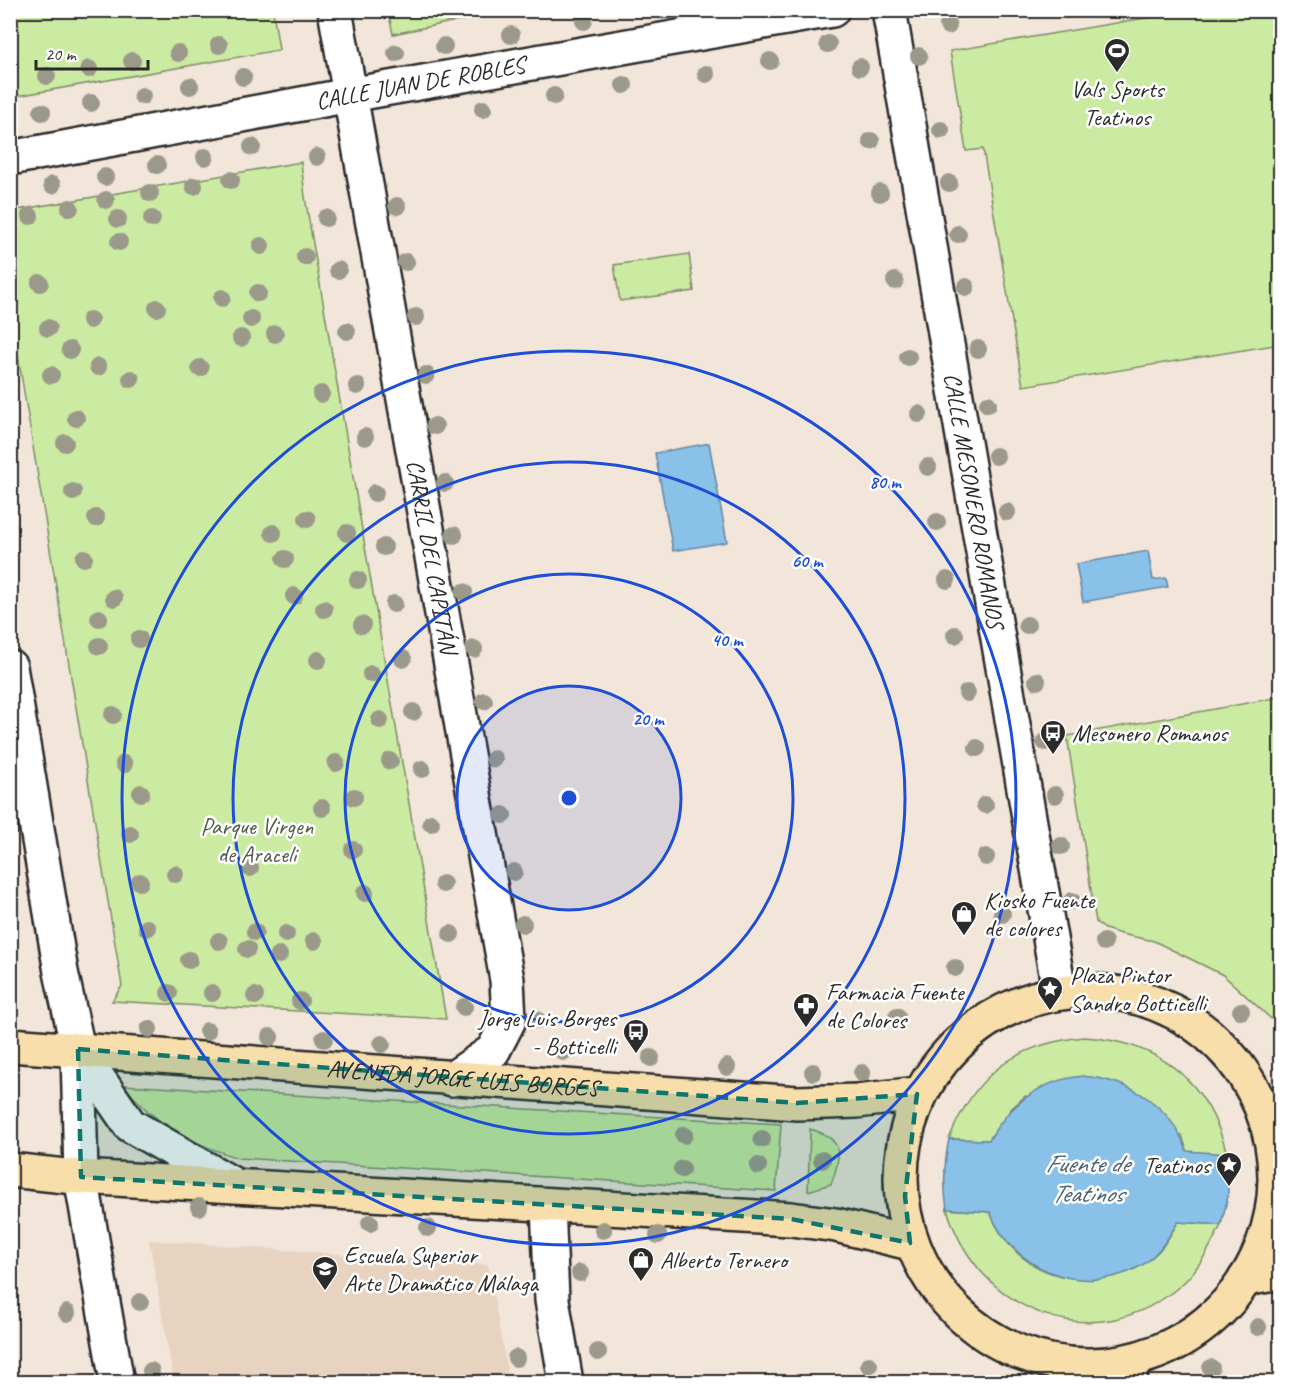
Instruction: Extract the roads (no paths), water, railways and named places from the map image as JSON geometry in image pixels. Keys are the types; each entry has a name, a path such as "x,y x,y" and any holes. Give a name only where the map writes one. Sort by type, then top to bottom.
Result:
{"main road":[{"path":"1059,990 1117,991 1178,1012 1239,1065 1273,1115 1273,1213 1264,1242 1245,1279 1219,1312 1172,1348 1129,1373 1050,1361 1015,1352 967,1322 924,1271 910,1243 905,1196 910,1124 917,1094 957,1040 1022,1000 1059,990"},
{"name":"AVENIDA JORGE LUIS BORGES","path":"10,1046 78,1049 452,1079 797,1103 857,1101 917,1094"},
{"path":"10,1170 81,1177 791,1219 836,1225 910,1243"},
{"path":"1245,1279 1281,1273"}],"street":[{"name":"CARRIL DEL CAPITÁN","path":"335,10 507,980 509,1020 493,1051 452,1079"},
{"name":"CALLE JUAN DE ROBLES","path":"10,158 832,10"},
{"name":"CALLE MESONERO ROMANOS","path":"888,10 1059,990"},
{"path":"10,667 61,972 78,1049 81,1177 117,1383"},
{"path":"78,1049 130,1125 234,1185"},
{"path":"548,1205 552,1300 566,1383"}],"water":[{"path":"709,443 727,542 673,551 655,453"},
{"path":"1148,551 1153,580 1166,578 1168,587 1083,602 1076,564"},
{"name":"Fuente de Teatinos","path":"1083,1076 1117,1083 1147,1098 1170,1120 1180,1134 1187,1151 1227,1154 1228,1196 1221,1225 1178,1222 1160,1249 1142,1265 1114,1277 1092,1280 1070,1278 1050,1272 1031,1262 1014,1249 1000,1232 990,1212 947,1209 945,1191 945,1165 949,1139 989,1140 1006,1115 1028,1096 1053,1083"}],"place":[{"name":"Vals Sports Teatinos","path":"1117,74"},
{"name":"Mesonero Romanos","path":"1053,756"},
{"name":"Kiosko Fuente de colores","path":"964,937"},
{"name":"Plaza Pintor Sandro Botticelli","path":"1050,1012"},
{"name":"Farmacia Fuente de Colores","path":"806,1029"},
{"name":"Jorge Luis Borges - Botticelli","path":"636,1055"},
{"name":"Teatinos","path":"1229,1188"},
{"name":"Alberto Ternero","path":"641,1283"},
{"name":"Escuela Superior Arte Dramático Málaga","path":"325,1292"}],"park label":[{"name":"Parque Virgen de Araceli","path":"257,840"}]}
